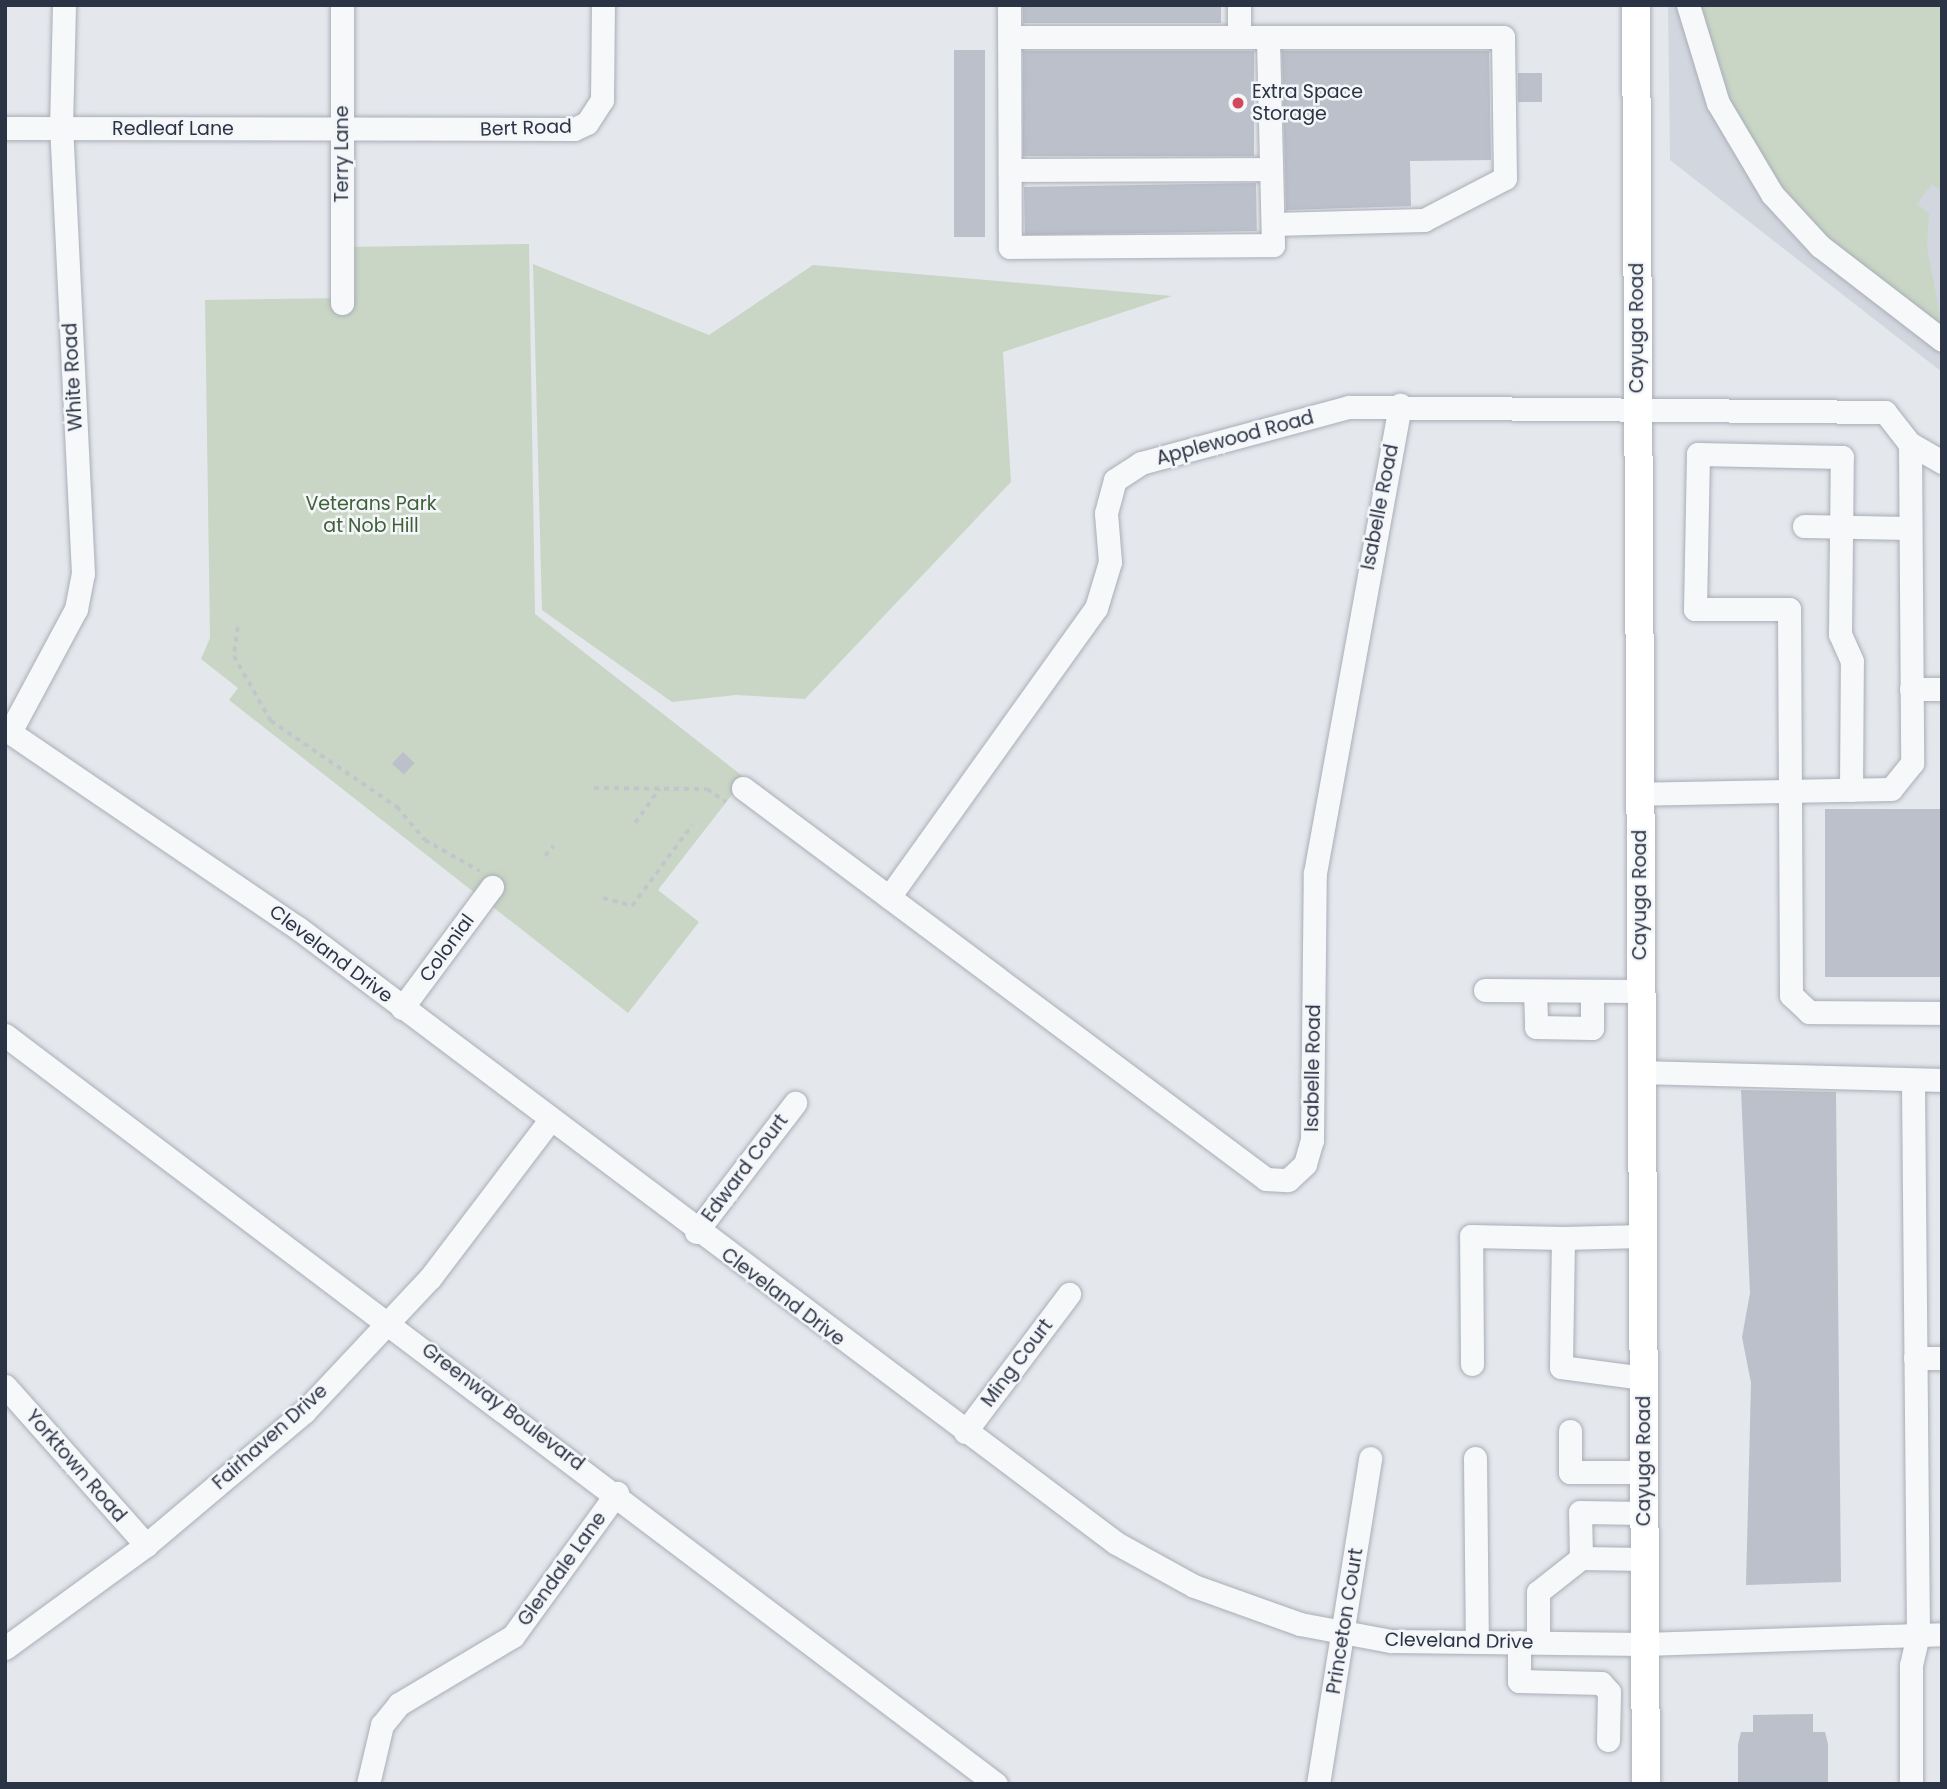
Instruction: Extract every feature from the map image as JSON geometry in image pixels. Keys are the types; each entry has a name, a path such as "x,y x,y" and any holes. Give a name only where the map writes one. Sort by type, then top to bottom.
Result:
{"main road":[{"name":"Cayuga Road","path":"1636,5 1646,1784"}],"street":[{"name":"White Road","path":"8,731 76,609 83,574 61,128 64,5"},
{"name":"Terry Lane","path":"342,5 342,303"},
{"name":"Bert Road","path":"342,130 574,129 587,124 602,100 603,5"},
{"path":"1009,5 1010,247 1273,245 1268,37"},
{"path":"1239,5 1239,37"},
{"path":"1688,5 1718,103 1772,194 1820,246 1942,340"},
{"path":"1009,37 1503,37 1505,177 1424,220 1272,224"},
{"name":"Redleaf Lane","path":"5,128 342,130"},
{"path":"1010,170 1271,169"},
{"name":"Applewood Road","path":"889,897 1096,608 1110,562 1106,513 1115,480 1141,463 1349,407 1400,405 1885,412 1909,443"},
{"name":"Isabelle Road","path":"734,795 889,897 1266,1179 1298,1174 1315,1116 1315,873 1400,405"},
{"path":"1909,443 1942,462"},
{"path":"1639,794 1891,789 1912,763 1909,443"},
{"path":"1852,790 1852,661 1840,634 1842,457 1698,454 1695,609 1789,609 1791,995 1809,1012 1942,1013"},
{"path":"1804,526 1910,528"},
{"path":"1911,689 1942,689"},
{"name":"Cleveland Drive","path":"8,731 131,809 402,1008 696,1233 965,1432 1155,1567 1257,1611 1344,1634 1436,1644 1476,1641 1645,1644 1942,1634"},
{"name":"Colonial","path":"402,1008 488,881"},
{"path":"1485,990 1641,991"},
{"path":"1535,990 1536,1027 1592,1028 1592,991"},
{"name":"Greenway Boulevard","path":"5,1035 617,1493 936,1744 996,1784"},
{"path":"1641,1072 1942,1080"},
{"path":"1911,1784 1911,1665 1917,1635 1913,1080"},
{"name":"Edward Court","path":"696,1233 795,1103"},
{"name":"Fairhaven Drive","path":"5,1648 146,1545 304,1412 430,1278 549,1121"},
{"path":"1472,1364 1471,1237 1642,1236"},
{"path":"1563,1238 1561,1367 1643,1378"},
{"name":"Ming Court","path":"965,1432 1069,1294"},
{"path":"1915,1358 1942,1358"},
{"name":"Yorktown Road","path":"5,1386 146,1545"},
{"path":"1570,1431 1570,1472 1644,1472"},
{"name":"Princeton Court","path":"1318,1784 1370,1458"},
{"path":"1475,1458 1476,1641"},
{"name":"Glendale Lane","path":"368,1784 382,1725 399,1704 513,1636 617,1493"},
{"path":"1581,1558 1580,1512 1644,1513"},
{"path":"1645,1559 1581,1558 1538,1592 1519,1681 1601,1683 1609,1692 1608,1730 1646,1719"}],"path":[{"path":"238,627 234,656 271,720 397,807 425,840 488,881"},
{"path":"594,788 707,789 734,795"},
{"path":"635,823 659,789"},
{"path":"603,898 632,906 692,825"},
{"path":"545,856 553,846"}],"shaded area":[{"path":"1668,5 1942,5 1942,372 1670,160"}],"green space":[{"path":"1701,5 1942,5 1942,192 1932,184 1917,204 1929,213 1927,247 1942,326 1827,237 1779,183 1736,114"},
{"name":"Veterans Park at Nob Hill","path":"529,244 535,614 745,778 658,890 699,922 628,1013 229,700 238,688 201,659 210,638 205,300 348,298 348,247"},
{"path":"533,264 709,335 813,265 1172,296 1003,352 1011,482 805,699 736,695 672,702 542,610"}],"building":[{"path":"1023,5 1221,5 1221,23 1023,23"},
{"path":"954,50 985,50 985,237 954,237"},
{"path":"1023,51 1254,51 1254,156 1023,156"},
{"path":"1282,51 1489,51 1491,160 1410,161 1411,206 1286,210"},
{"path":"1518,73 1542,73 1542,102 1518,102"},
{"path":"1256,183 1257,231 1025,235 1024,187"},
{"path":"403,752 415,763 404,775 392,764"},
{"path":"1825,809 1942,809 1942,977 1825,977"},
{"path":"1741,1090 1836,1092 1841,1582 1746,1585 1751,1383 1742,1337 1750,1293"},
{"path":"1813,1714 1813,1732 1825,1732 1828,1744 1828,1784 1738,1784 1738,1744 1741,1732 1753,1732 1753,1715"}],"place":[{"name":"Extra Space Storage","path":"1238,103"}]}
